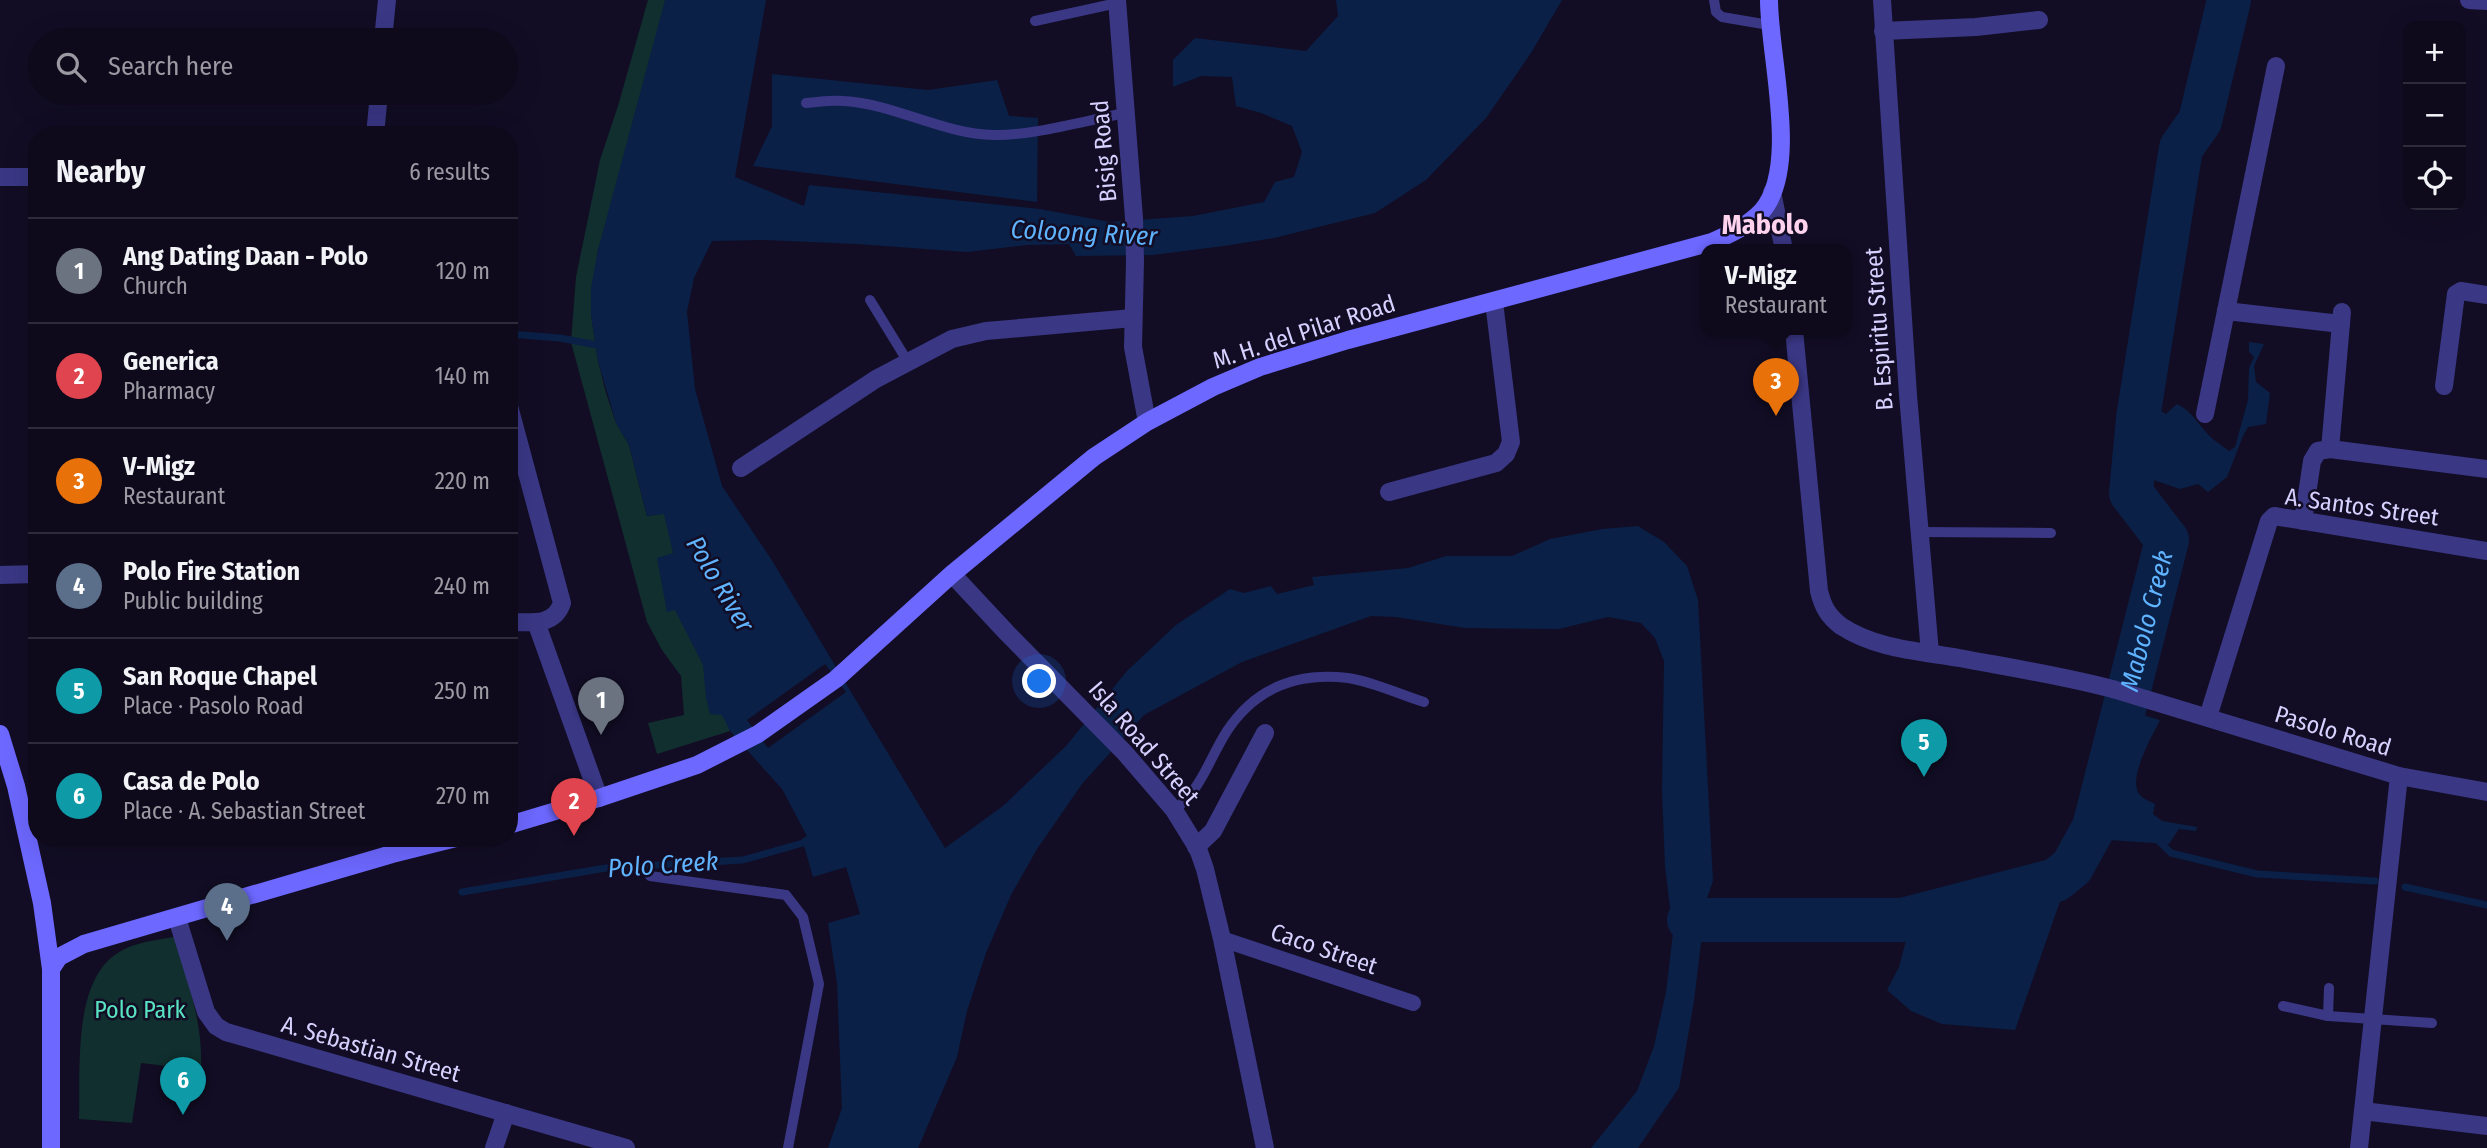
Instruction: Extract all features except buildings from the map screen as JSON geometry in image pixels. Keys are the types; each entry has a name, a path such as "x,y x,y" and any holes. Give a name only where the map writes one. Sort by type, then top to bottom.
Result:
{"main road":[{"name":"M. H. del Pilar Road","path":"1705,244 1742,228 1763,210 1772,192 1781,160 1780,118 1769,25 1769,0"},
{"name":"M. H. del Pilar Road","path":"518,822 697,765 758,734 836,679 952,574 1094,457 1147,422 1213,387 1260,367 1348,340 1701,245"},
{"path":"0,734 13,774 28,840"},
{"path":"30,847 51,968 51,1148"},
{"path":"51,968 59,957 70,950 177,918 386,847"}],"street":[{"path":"384,28 387,0"},
{"name":"B. Espiritu Street","path":"1882,0 1907,382 1930,653"},
{"path":"2469,0 2487,1"},
{"name":"Bisig Road","path":"1117,1 1134,218 1133,347 1147,422"},
{"path":"1883,31 1976,27 2039,20"},
{"path":"2205,414 2276,66"},
{"path":"376,126 378,105"},
{"path":"0,177 28,177"},
{"path":"1772,192 1783,244"},
{"path":"2444,386 2456,294 2461,291 2487,295"},
{"path":"1390,492 1496,463 1506,454 1511,442 1494,302"},
{"path":"2226,311 2342,318 2330,449"},
{"path":"741,468 857,391 952,339 986,331 1133,318"},
{"name":"Pasolo Road","path":"1794,335 1819,591 1822,606 1830,617 1860,636 1887,646 2074,679 2159,702 2399,776 2360,1148"},
{"path":"518,439 562,603 552,619 518,622"},
{"path":"2303,521 2312,461 2318,451 2330,449 2487,469"},
{"name":"A. Santos Street","path":"2208,717 2269,521 2274,516 2487,551"},
{"path":"0,575 28,574"},
{"name":"Isla Road Street","path":"952,574 1125,753 1174,810 1196,848 1205,869 1222,939 1265,1148"},
{"path":"536,622 599,798"},
{"path":"1196,848 1211,834 1265,733"},
{"path":"2399,776 2487,792"},
{"name":"A. Sebastian Street","path":"177,918 205,1012 216,1026 226,1032 506,1112 604,1145 626,1148"},
{"name":"Caco Street","path":"1222,939 1413,1003"},
{"path":"2363,1111 2487,1126"},
{"path":"494,1148 506,1112"}],"lane":[{"path":"1714,0 1716,12 1722,18 1769,25"},
{"path":"1035,21 1117,1"},
{"path":"806,103 844,101 883,109 962,132 995,136 1126,113"},
{"path":"870,300 908,362"},
{"path":"1920,532 2051,533"},
{"path":"1174,810 1188,799 1199,785 1227,731 1247,704 1269,690 1308,677 1350,678 1424,702"},
{"path":"650,876 786,895 803,916 819,984 788,1148"},
{"path":"2328,1016 2329,989"},
{"path":"2283,1006 2328,1016 2432,1023"}],"green space":[{"path":"648,0 670,0 598,250 591,315 606,393 616,423 629,445 647,516 664,513 704,665 730,731 657,754 648,723 684,715 681,676 662,650 647,622 571,342 576,277 600,160"},
{"name":"Polo Park","path":"174,937 197,1019 201,1070 141,1063 132,1123 79,1119 82,1028 86,1004 94,982 105,964 121,951 140,943"}],"water":[{"path":"665,0 766,0 735,177 804,206 809,185 1040,209 1110,222 1193,216 1264,202 1275,182 1294,177 1302,152 1292,126 1236,106 1232,77 1201,76 1173,87 1173,60 1195,38 1306,51 1338,16 1336,0 1562,0 1531,53 1486,118 1426,180 1375,213 1274,238 1153,255 1076,256 1069,244 1027,245 967,252 857,244 712,241 694,278 687,312 695,389 722,486 771,559 945,848 1003,806 1066,746 1127,671 1176,625 1230,589 1244,593 1271,586 1277,594 1314,585 1312,577 1408,568 1446,556 1512,556 1550,539 1602,529 1638,526 1664,542 1687,566 1698,600 1713,881 1706,901 1694,1001 1679,1088 1638,1148 1591,1148 1637,1091 1654,1046 1666,992 1673,933 1665,866 1662,791 1664,661 1655,638 1641,623 1608,617 1559,629 1465,628 1396,617 1371,616 1242,662 1144,715 1082,784 1037,849 1011,895 986,953 967,1011 957,1057 918,1148 828,1148 842,1108 837,983 828,923 860,914 846,867 813,877 802,839 807,836 782,789 730,731 722,715 710,714 703,665 675,610 667,612 657,558 673,553 664,514 647,516 629,445 616,423 598,361 591,315 591,288 598,250"},
{"path":"772,74 928,90 997,80 1009,116 1038,118 1037,202 753,166 772,126"},
{"path":"2249,342 2264,344 2254,366 2256,382 2270,393 2266,424 2248,427 2227,477 2208,492 2198,484 2180,489 2148,478 2138,490 2123,487 2135,396 2166,414 2177,404 2190,413 2208,435 2229,451 2235,447 2248,400 2249,368 2254,357 2249,352"},
{"path":"2115,707 2160,720 2138,769 2137,788 2141,796 2155,804 2153,814 2162,821 2197,827 2196,831 2179,829 2169,844 2094,839 2085,831"},
{"path":"2072,867 2015,1030 1942,1024 1911,1011 1887,990 1899,967 1909,929 1902,920 2029,889"}],"pier":[{"path":"825,664 846,692 768,748 747,720"}],"waterway":[{"name":"Mabolo Creek","path":"1689,920 1902,920 2056,880 2072,867 2094,827 2167,540 2131,493 2138,418 2181,148 2200,121 2229,0"},
{"path":"518,335 560,338 602,346"},
{"path":"2157,839 2171,853 2257,874 2375,881"},
{"name":"Polo Creek","path":"462,892 606,868 743,860 810,841"},
{"path":"2405,887 2487,905"}],"place":[{"name":"V-Migz","path":"1776,416"},
{"name":"Ang Dating Daan - Polo","path":"601,735"},
{"name":"San Roque Chapel","path":"1924,777"},
{"name":"Generica","path":"574,836"},
{"name":"Polo Fire Station","path":"227,941"},
{"name":"Casa de Polo","path":"183,1115"}],"district":[{"name":"Mabolo","path":"1765,224"}],"water label":[{"name":"Coloong River","path":"1084,233"},
{"name":"Polo River","path":"720,584"}]}
